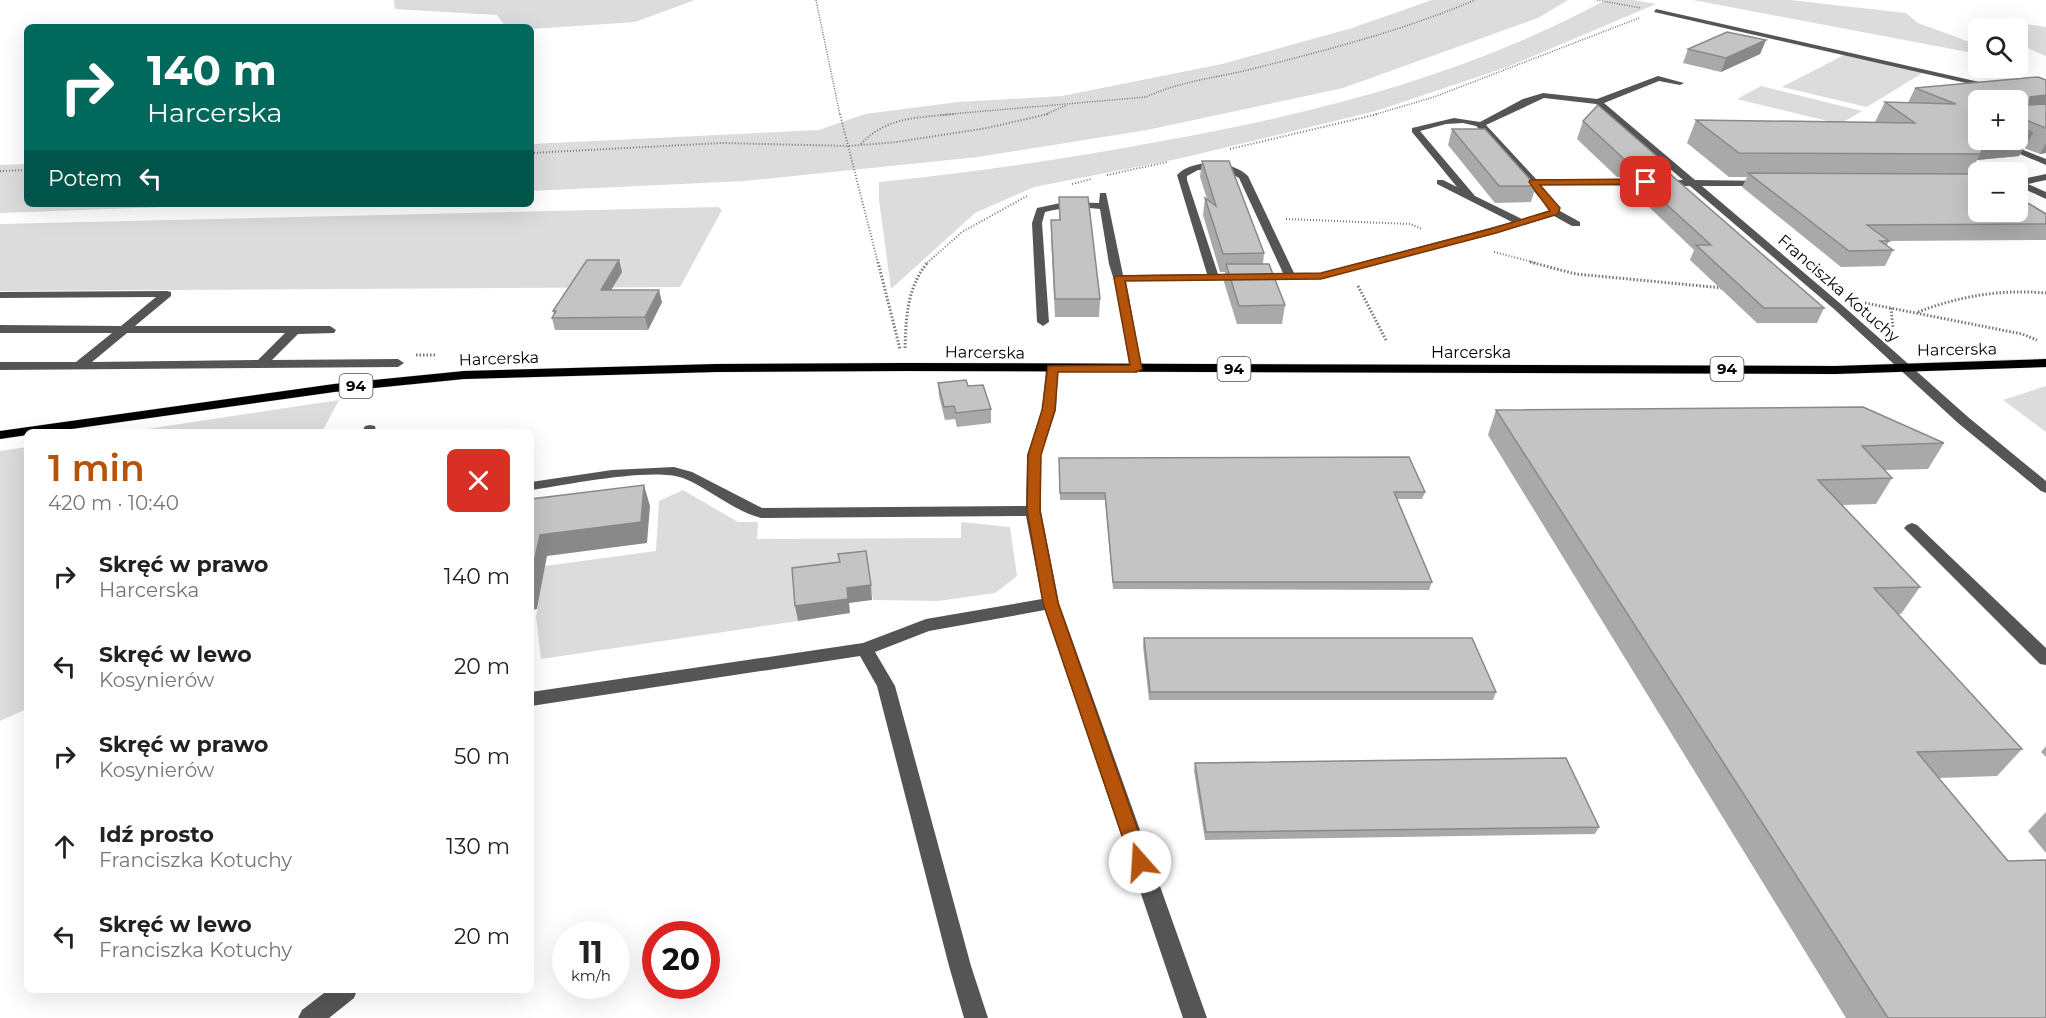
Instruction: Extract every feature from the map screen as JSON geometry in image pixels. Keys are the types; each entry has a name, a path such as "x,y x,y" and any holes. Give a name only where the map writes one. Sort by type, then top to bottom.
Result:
{"main road":[{"name":"Harcerska","path":"43,429 334,388 464,375 716,368 904,367 1835,370 2046,363"},
{"name":"Harcerska","path":"0,435 24,432"}],"street":[{"path":"1656,11 1924,69 2001,89"},
{"path":"1480,125 1526,101 1543,95 1598,102 1658,78 1680,83"},
{"name":"Franciszka Kotuchy","path":"1598,102 1827,297 1963,420 2046,488"},
{"path":"1473,198 1415,130 1441,121 1457,120 1480,125 1533,182 1555,208 1555,212 1576,224"},
{"path":"2016,150 2046,162"},
{"path":"1214,278 1182,180 1182,175 1186,170 1198,167 1233,169 1243,176 1290,277"},
{"path":"2028,181 2046,177"},
{"path":"1533,182 1772,183"},
{"path":"1440,183 1522,223"},
{"path":"2028,188 2046,196"},
{"path":"1103,195 1114,264 1119,278 1136,369"},
{"path":"1043,322 1037,223 1041,210 1060,204 1083,203 1105,207"},
{"path":"1119,278 1321,276 1522,223 1555,212"},
{"path":"0,295 167,294 80,365"},
{"path":"0,329 330,330"},
{"path":"261,364 296,329"},
{"path":"0,366 398,363"},
{"path":"1052,369 1048,410 1034,455 1034,511 1051,603 1195,1018"},
{"path":"534,486 657,470 687,475 745,509 761,513 1034,511"},
{"path":"1912,528 2046,659"},
{"path":"534,699 865,649 926,625 1051,603"},
{"path":"865,649 886,686 960,966 976,1018"},
{"path":"310,1018 342,993"}],"path":[{"path":"816,0 840,114 850,146 904,367"},
{"path":"861,144 873,131 884,125 915,118 1133,99 1173,85 1254,69 1406,27 1475,0"},
{"path":"1597,0 1656,11"},
{"path":"1224,150 1365,118 1434,97 1656,11"},
{"path":"534,153 722,143 850,146 897,142 987,128 1046,115 1071,103"},
{"path":"1106,176 1168,162"},
{"path":"0,171 24,170"},
{"path":"1065,186 1096,178"},
{"path":"904,367 907,312 914,282 932,258 956,236 987,214 1032,194"},
{"path":"1263,218 1410,224 1452,241 1576,274 1724,288"},
{"path":"1349,269 1387,342"},
{"path":"1916,312 1949,299 1983,293 2046,293"},
{"path":"1827,297 1916,312 2022,334 2037,340"},
{"path":"1891,308 1893,328"}],"shaded area":[{"path":"394,0 695,0 635,22 534,29 534,24 504,24 497,15 395,9"},
{"path":"1432,0 1568,0 1538,18 1343,88 1147,130 978,157 745,181 534,191 534,144 819,130 865,114 958,102 1062,96 1222,64 1352,28"},
{"path":"1606,0 1633,0 1656,4 1510,66 1376,111 1182,158 1034,187 975,213 891,289 879,200 879,182 1091,154 1220,130 1334,104 1390,88 1500,50"},
{"path":"1693,0 1790,0 1906,13 1918,23 1968,41 1968,52"},
{"path":"2028,24 2046,27 2046,56 2028,48"},
{"path":"1844,55 1924,72 1867,107 1782,87"},
{"path":"1761,86 1862,111 1840,124 1737,99"},
{"path":"24,164 24,207 165,207 0,213 0,165"},
{"path":"718,207 722,210 680,287 0,291 0,224"},
{"path":"2046,386 2046,432 2003,400"},
{"path":"339,400 324,429 147,429"},
{"path":"24,447 24,710 0,721 0,451"},
{"path":"683,490 738,522 758,522 757,539 961,538 961,522 1010,527 1017,576 995,593 938,601 873,600 867,565 795,583 798,621 541,659 536,617 545,566 656,551 659,501"}],"building":[{"path":"1727,32 1766,40 1726,58 1688,49"},
{"path":"2038,77 2046,80 2046,95 2030,97 2029,105 2046,104 2046,128 2028,121 2028,90 1968,90 1968,150 1982,150 1980,154 1739,153 1696,120 1915,123 1885,102 1956,104 1915,88"},
{"path":"1598,105 1660,159 1624,159 1583,121"},
{"path":"1452,129 1485,129 1536,186 1499,186"},
{"path":"1202,161 1229,161 1264,253 1223,254 1205,198 1216,206"},
{"path":"1748,173 1968,174 1968,222 2028,222 2028,203 2046,214 2046,224 1867,225 1889,241 1880,241 1893,250 1849,251"},
{"path":"1633,174 1670,174 1824,308 1764,308 1696,245 1711,245"},
{"path":"1059,197 1088,197 1100,299 1055,299 1051,220 1060,220"},
{"path":"587,260 619,260 601,290 659,290 645,317 552,318 556,311 553,311"},
{"path":"1226,264 1269,264 1285,305 1239,306"},
{"path":"966,380 968,386 983,385 991,409 956,413 954,406 944,407 938,383"},
{"path":"1863,407 1944,443 1862,446 1892,478 1818,480 1920,587 1874,588 2022,749 1917,752 2008,861 2046,860 2046,1018 1888,1018 1496,410"},
{"path":"1409,457 1425,492 1394,492 1432,582 1113,582 1105,493 1060,493 1059,458"},
{"path":"644,485 641,522 540,535 534,563 534,499"},
{"path":"866,551 871,585 847,588 848,599 795,606 792,568 840,562 838,554"},
{"path":"1144,638 1472,638 1496,692 1150,692"},
{"path":"1566,758 1599,827 1206,832 1195,763"}],"route":[{"path":"1140,862 1051,603 1034,511 1034,455 1048,410 1052,369 1136,369 1119,278 1321,276 1493,231 1555,212 1555,208 1547,197 1533,182 1646,182"}]}
